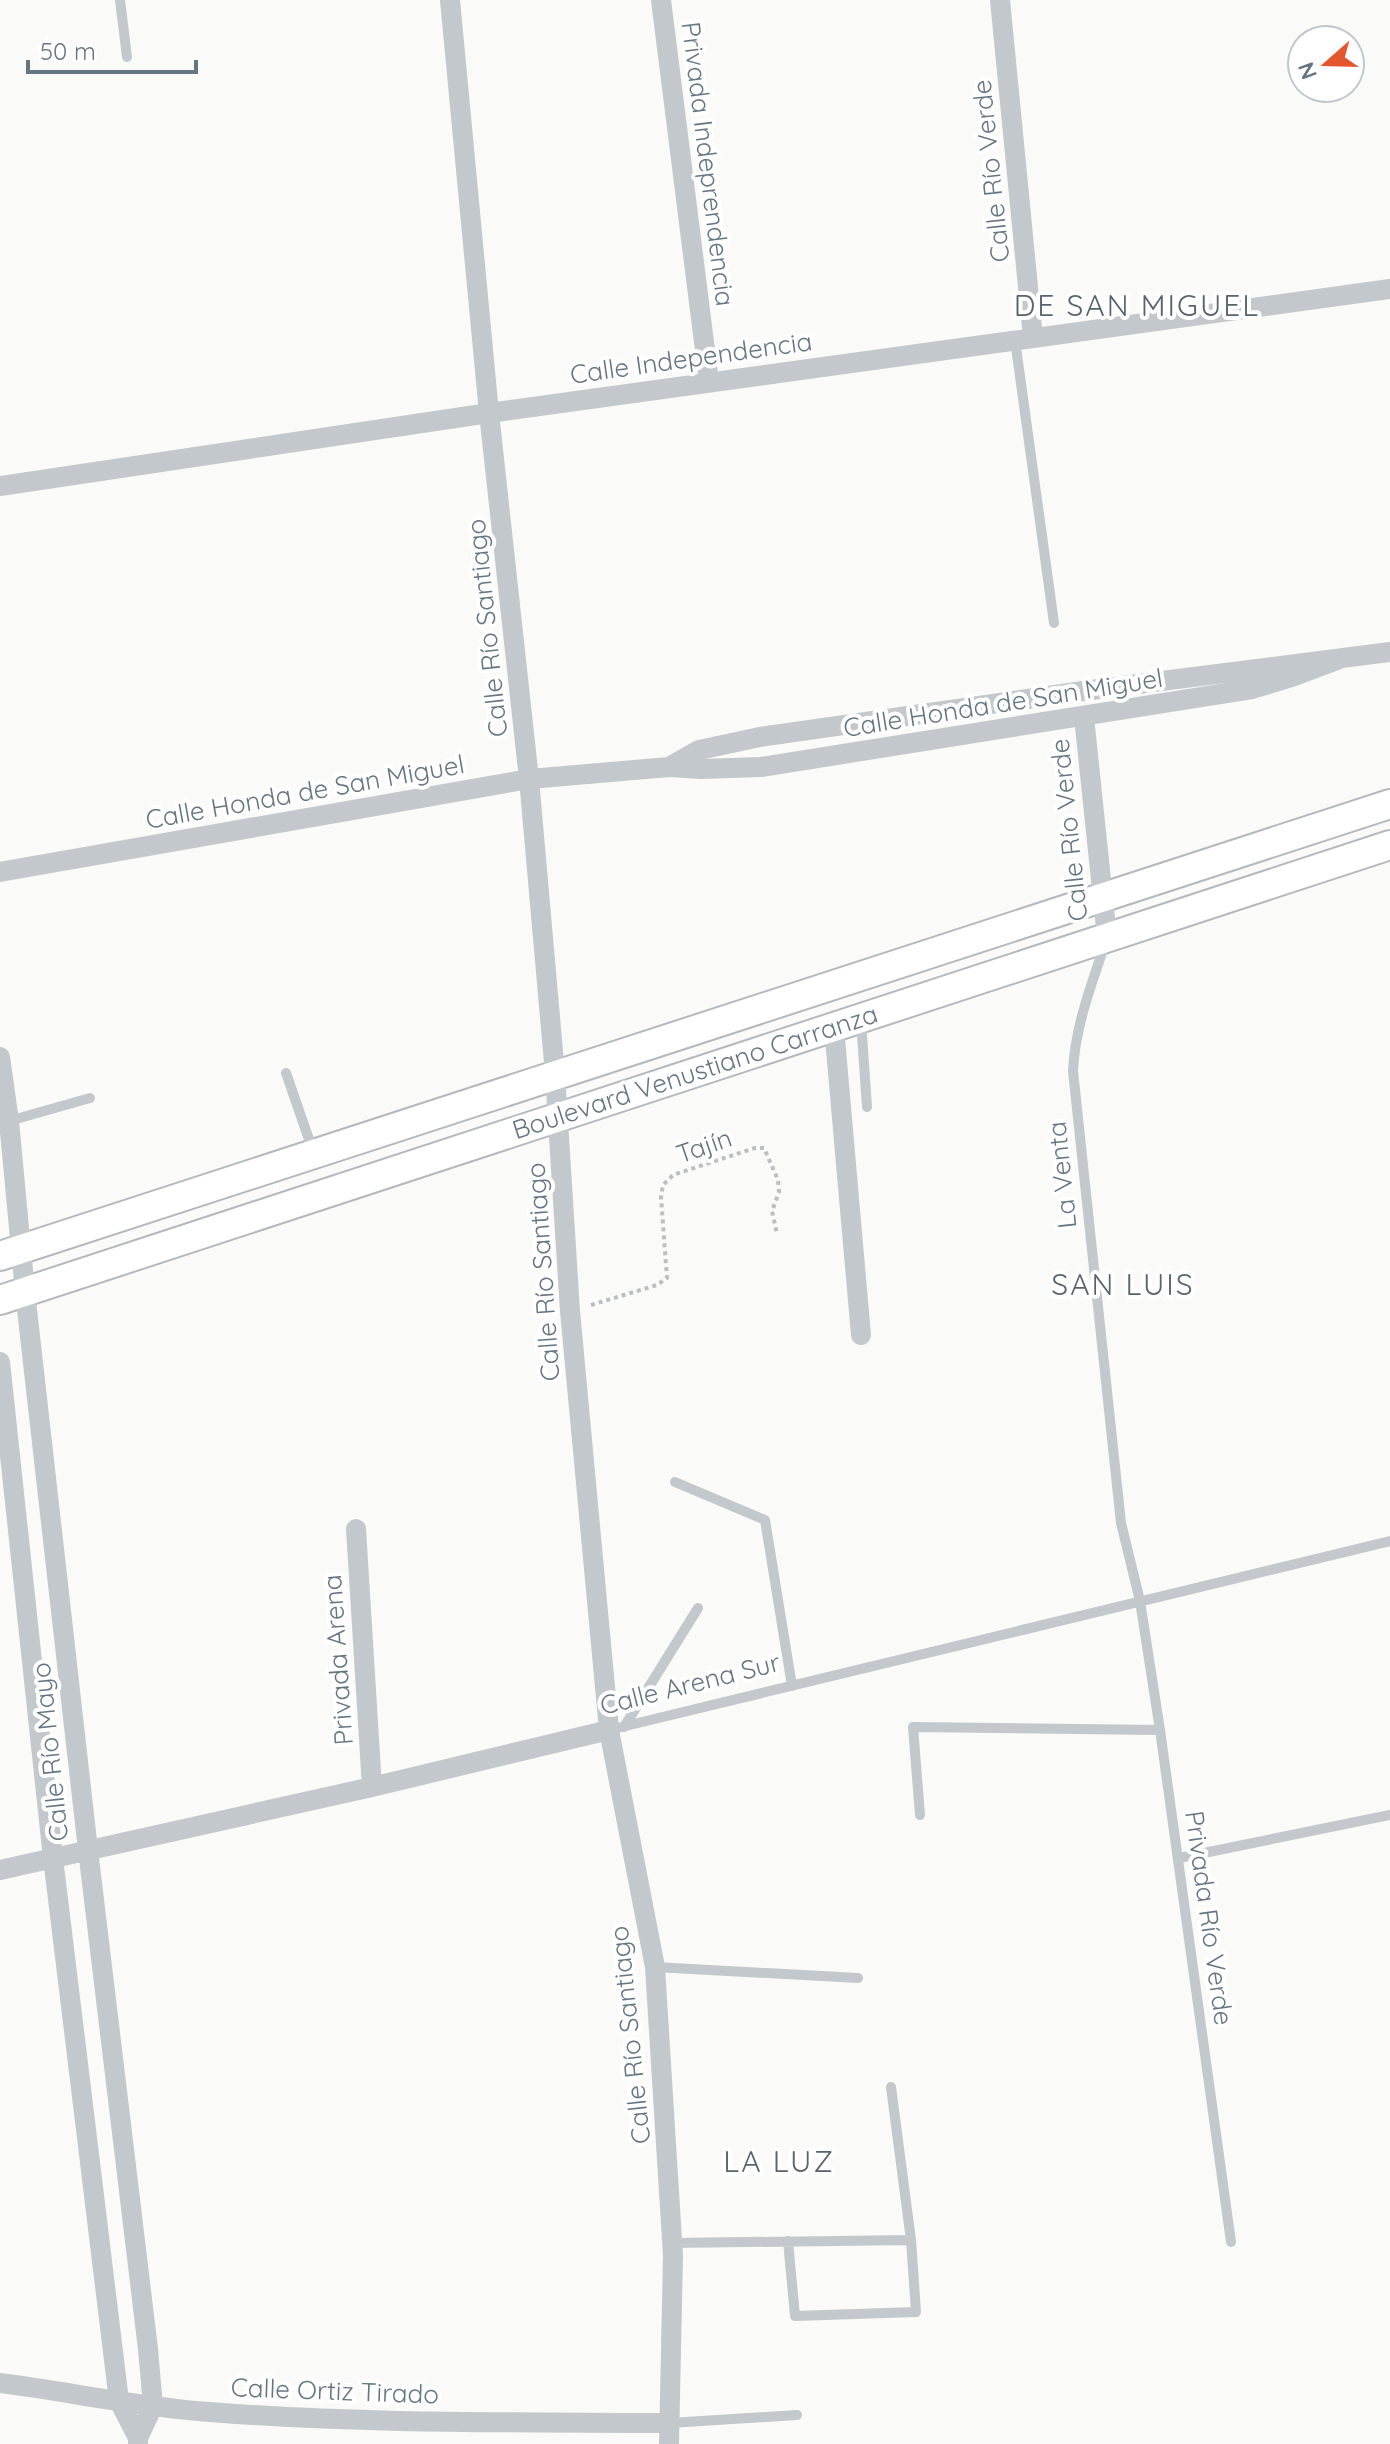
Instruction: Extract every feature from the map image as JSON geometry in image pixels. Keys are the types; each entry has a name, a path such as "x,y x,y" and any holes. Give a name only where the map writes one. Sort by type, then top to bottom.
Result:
{"main road":[{"name":"Boulevard Venustiano Carranza","path":"10,1252 1390,804"},
{"name":"Boulevard Venustiano Carranza","path":"12,1296 1390,845"}],"street":[{"name":"Calle Río Santiago","path":"450,0 489,413 529,779 555,1074 570,1311 617,1728 655,1967 673,2243 670,2434"},
{"name":"Privada Indeprendencia","path":"661,0 709,382"},
{"name":"Calle Río Verde","path":"1000,0 1024,339"},
{"name":"Calle Independencia","path":"0,486 489,413 1390,289"},
{"name":"Calle Honda de San Miguel","path":"669,767 699,750 760,737 1390,652"},
{"name":"Calle Honda de San Miguel","path":"0,872 529,779 669,767 761,767 1084,717 1252,689 1340,659"},
{"name":"Calle Río Verde","path":"1084,717 1107,937"},
{"path":"847,1022 861,1335"},
{"name":"Calle Río Mayo","path":"0,1057 12,1296 88,1850 153,2406 138,2441"},
{"name":"Calle Río Mayo","path":"0,1362 53,1858 119,2401 138,2441"},
{"name":"Privada Arena","path":"356,1529 372,1787"},
{"name":"Calle Arena Sur","path":"0,1870 372,1787 617,1728"},
{"name":"Calle Ortiz Tirado","path":"0,2383 211,2412 670,2434"}],"lane":[{"path":"120,0 127,57"},
{"path":"1024,339 1054,623"},
{"name":"La Venta","path":"1107,937 1079,1022 1073,1071 1121,1523 1140,1601"},
{"path":"847,1022 867,1107"},
{"path":"286,1073 314,1153"},
{"path":"4,1122 90,1098"},
{"path":"675,1482 765,1520 792,1686"},
{"name":"Calle Arena Sur","path":"617,1728 1390,1541"},
{"name":"Privada Río Verde","path":"1140,1601 1179,1858 1231,2242"},
{"path":"617,1728 698,1608"},
{"path":"920,1815 913,1727 1160,1730"},
{"path":"1179,1858 1390,1815"},
{"path":"655,1967 858,1978"},
{"path":"788,2241 795,2316 916,2312 911,2240 891,2087"},
{"path":"673,2243 911,2240"},
{"path":"670,2434 797,2415"}],"path":[{"name":"Tajín","path":"570,1311 664,1281 668,1272 661,1197 663,1185 673,1175 761,1147 768,1154 778,1180 779,1192 772,1211 777,1234"}],"district":[{"name":"DE SAN MIGUEL","path":"1137,306"},
{"name":"SAN LUIS","path":"1123,1285"},
{"name":"LA LUZ","path":"779,2162"}]}
